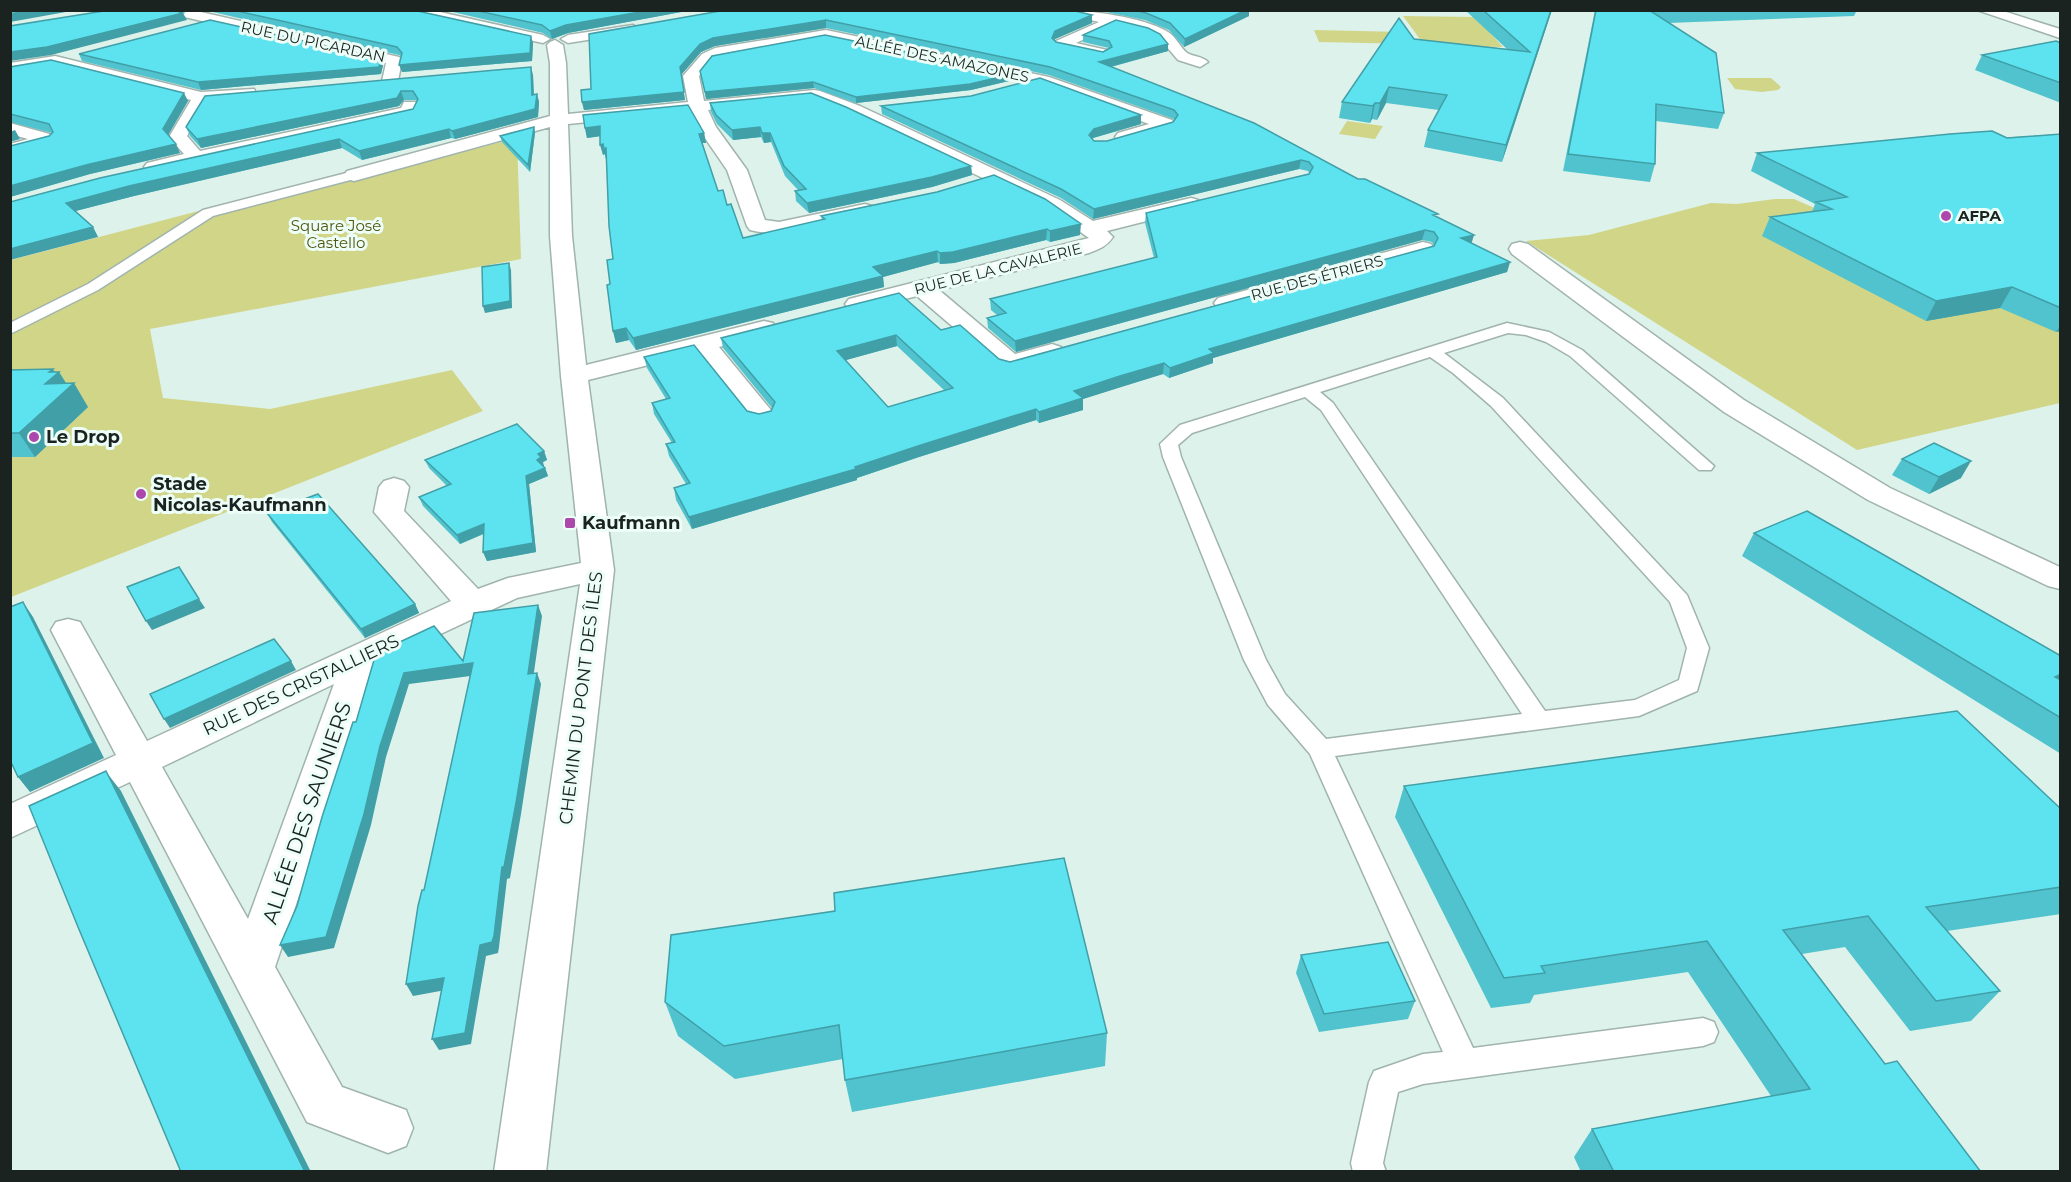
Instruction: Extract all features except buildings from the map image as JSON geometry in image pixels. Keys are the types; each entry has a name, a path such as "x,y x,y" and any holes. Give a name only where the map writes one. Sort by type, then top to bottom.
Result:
{"street":[{"path":"171,10 212,20"},
{"path":"179,29 250,10"},
{"path":"409,10 554,51 646,26"},
{"path":"1066,10 1154,30 1166,38 1183,57 1200,62"},
{"path":"1984,10 2061,34"},
{"path":"2018,10 2061,24"},
{"name":"RUE DU PICARDAN","path":"212,20 394,60 390,81"},
{"path":"1102,52 1061,44 1113,21"},
{"name":"ALLÉE DES AMAZONES","path":"697,106 691,76 707,57 735,49 826,34 1043,80"},
{"name":"CHEMIN DU PONT DES ÎLES","path":"520,1172 598,570 573,376 561,236 554,51"},
{"path":"10,68 55,61 89,52"},
{"path":"55,61 201,98 269,91"},
{"path":"799,79 814,95"},
{"path":"1043,80 1166,124 1111,141"},
{"name":"ALLÉE DES AMAZONES","path":"1002,90 1043,80"},
{"name":"RUE DE LA CAVALERIE","path":"354,175 557,120 814,95 854,110 1053,204 1102,237 1096,243 841,308"},
{"path":"196,157 178,137 201,98"},
{"path":"130,172 300,133 390,116 409,111 410,106"},
{"path":"697,106 706,128 737,170 757,226 779,228 881,206"},
{"path":"854,110 889,106"},
{"path":"10,128 47,140 10,150"},
{"path":"972,184 995,177"},
{"path":"1091,228 1207,200"},
{"name":"RUE DES ÉTRIERS","path":"1199,311 1424,249"},
{"path":"1520,249 1734,406 1879,494 2061,579"},
{"path":"922,288 1010,363 1077,345"},
{"path":"573,376 783,323"},
{"path":"702,343 761,416"},
{"path":"393,487 389,512 473,604"},
{"name":"RUE DES CRISTALLIERS","path":"10,822 508,589 598,570"},
{"path":"68,630 325,1105 388,1128"},
{"name":"ALLÉE DES SAUNIERS","path":"251,969 362,656"}],"lane":[{"path":"10,329 93,287 208,213 354,175"},
{"path":"1464,1063 1320,749 1276,699 1255,660 1172,457 1169,444 1186,429 1507,328 1529,329 1553,339 1576,353 1705,466"},
{"path":"1320,749 1639,708 1689,685 1698,648 1680,600 1497,402 1459,370 1431,351"},
{"path":"1307,390 1327,407 1539,721"},
{"path":"1370,1172 1367,1163 1385,1082 1423,1069 1703,1032"}],"green space":[{"path":"1403,16 1475,17 1503,47 1425,46"},
{"path":"1314,30 1403,32 1411,44 1319,42"},
{"path":"1727,78 1771,78 1781,87 1778,90 1762,92 1735,89"},
{"path":"1347,121 1383,126 1375,139 1339,134"},
{"name":"Square José Castello","path":"517,138 521,259 150,329 163,398 270,409 452,370 483,411 11,597 11,260 348,172 360,178"},
{"path":"1794,199 2060,317 2060,403 1857,450 1526,241 1589,235 1711,203 1737,204"}],"place":[{"name":"AFPA","path":"1946,216"},
{"name":"Le Drop","path":"34,437"},
{"name":"Stade Nicolas-Kaufmann","path":"141,494"},
{"name":"Kaufmann","path":"570,523"}]}
